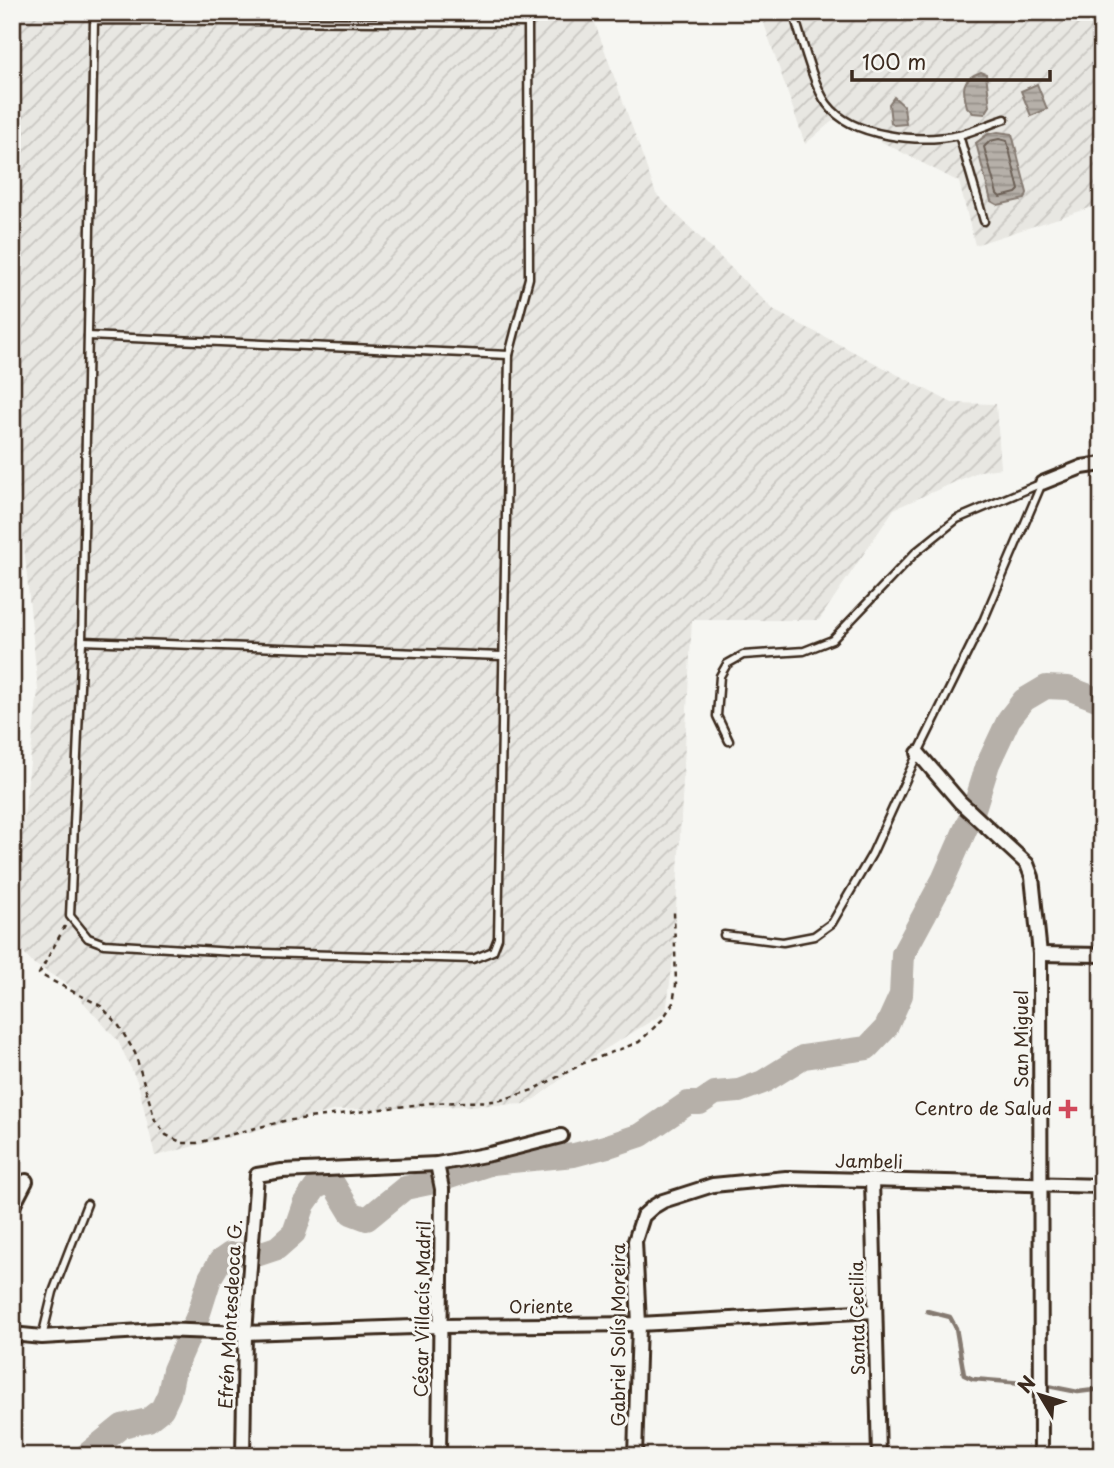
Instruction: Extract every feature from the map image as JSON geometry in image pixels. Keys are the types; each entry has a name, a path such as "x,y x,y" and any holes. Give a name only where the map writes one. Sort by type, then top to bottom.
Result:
{"street":[{"path":"1042,483 1082,467 1102,464"},
{"name":"San Miguel","path":"918,753 961,802 1027,864 1032,877 1040,954 1041,1456"},
{"path":"1040,954 1102,955"},
{"path":"438,1168 561,1136"},
{"name":"Efrén Montesdeoca G.","path":"243,1456 245,1333 257,1175 282,1171 438,1168"},
{"name":"César Villacís Madril","path":"438,1168 442,1189 439,1456"},
{"name":"Jambeli","path":"643,1216 663,1201 713,1185 786,1178 1102,1186"},
{"name":"Santa Cecilia","path":"872,1180 879,1456"},
{"path":"12,1208 26,1181"},
{"name":"Gabriel Solís Moreira","path":"635,1456 639,1324 635,1241 643,1216"},
{"name":"Oriente","path":"42,1337 159,1330 245,1333 441,1326 639,1324 874,1311"},
{"path":"12,1334 42,1337"}],"lane":[{"path":"528,12 529,278 509,355 498,938 493,951 473,960 233,952 104,944 88,938 70,916 82,641 93,16 528,23"},
{"path":"793,12 810,66 827,104 846,121 879,135 921,138 959,135 1005,118"},
{"path":"959,135 985,221"},
{"path":"88,336 509,355"},
{"path":"729,741 717,716 720,676 727,664 743,655 804,651 832,640 916,552 957,519 1042,483"},
{"path":"724,935 783,942 814,936 832,923 872,854 984,619 1042,483"},
{"path":"82,641 502,656"},
{"path":"42,1337 53,1292 88,1204"}],"path":[{"path":"70,916 39,974 101,1006 120,1026 135,1054 155,1120 166,1135 183,1143 197,1143 284,1121 430,1104 498,1101 533,1090 584,1063 639,1042 662,1020 673,1003 676,985 674,912"}],"shaded area":[{"path":"12,12 591,12 656,194 775,311 952,403 996,404 1001,468 980,471 894,509 819,620 692,620 673,961 666,1012 584,1062 528,1104 337,1110 155,1156 138,1083 118,1041 67,984 34,964 16,944 13,916 38,690 12,422"},
{"path":"760,12 1102,12 1102,204 975,245 959,182 836,118 805,144"}],"water":[{"path":"981,72 986,74 990,106 985,114 973,113 967,107 964,94 966,81"},
{"path":"1037,84 1047,109 1031,116 1021,91"},
{"path":"894,97 904,106 906,124 891,123 889,104"},
{"path":"988,134 1012,134 1027,193 1025,199 998,205 991,201 976,143"}],"waterway":[{"path":"85,1456 122,1426 148,1420 162,1409 169,1394 174,1370 199,1313 210,1278 220,1261 230,1254 259,1254 277,1248 294,1233 304,1204 316,1187 326,1183 334,1185 351,1213 367,1219 405,1188 434,1182 492,1163 574,1155 608,1146 641,1135 688,1103 700,1103 715,1093 739,1091 763,1082 803,1057 867,1048 886,1028 901,995 903,954 943,880 973,812 988,764 1009,719 1024,700 1046,687 1068,688 1102,701"},
{"path":"927,1311 950,1317 956,1328 964,1375 973,1379 1023,1383"},
{"path":"1048,1386 1078,1392 1102,1389"}],"place":[{"name":"Centro de Salud","path":"1068,1109"}]}
